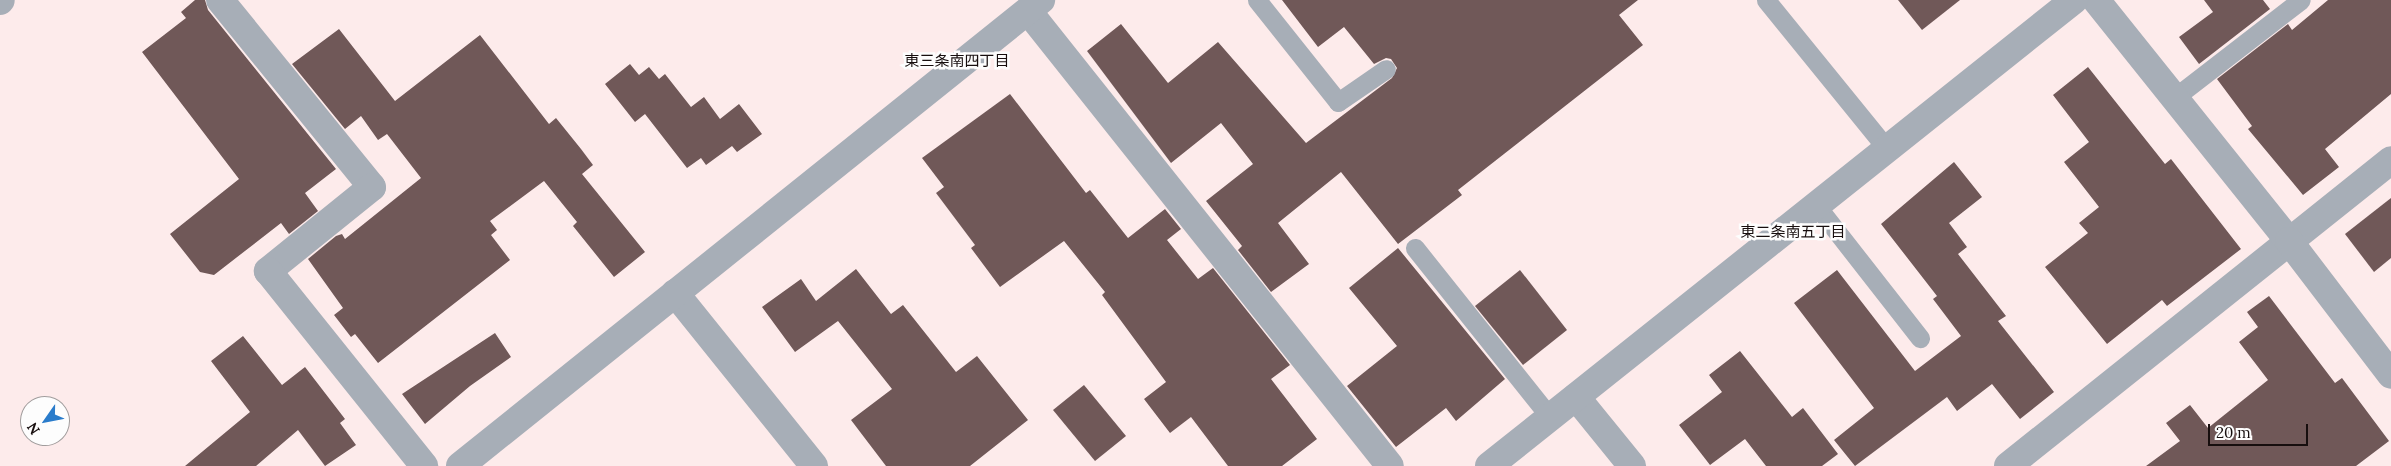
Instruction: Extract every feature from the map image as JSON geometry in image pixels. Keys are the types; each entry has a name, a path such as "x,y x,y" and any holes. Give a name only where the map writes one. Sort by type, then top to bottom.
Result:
{"street":[{"path":"220,0 372,186 268,270 424,466"},
{"path":"1489,466 2074,0"},
{"path":"2096,0 2289,241 2391,375"},
{"path":"460,466 1035,5 1390,466"},
{"path":"2008,466 2391,160"},
{"path":"676,293 814,466"},
{"path":"1576,397 1632,466"}],"lane":[{"path":"1257,0 1338,102 1386,69"},
{"path":"1766,0 1887,149"},
{"path":"2174,98 2301,0"},
{"path":"1816,206 1920,338"},
{"path":"1415,248 1550,417"}],"building":[{"path":"195,0 205,0 208,10 336,169 305,193 318,211 289,234 281,223 214,275 200,272 170,234 239,179 142,52 186,18 181,12"},
{"path":"1282,0 1638,0 1619,15 1643,45 1458,190 1462,195 1398,244 1341,172 1278,223 1309,264 1271,292 1238,250 1242,246 1206,201 1253,164 1221,123 1171,163 1087,51 1121,24 1168,83 1218,42 1306,143 1392,78 1397,68 1391,59 1386,58 1374,64 1344,27 1318,47"},
{"path":"1898,0 1960,0 1922,30"},
{"path":"2204,0 2263,0 2270,9 2199,64 2179,37 2213,12"},
{"path":"2328,0 2391,0 2391,94 2325,149 2339,167 2303,195 2248,129 2252,126 2217,79 2288,24 2292,30"},
{"path":"339,29 395,101 480,35 549,124 556,118 581,149 593,165 582,174 645,252 614,277 573,226 577,222 544,181 490,221 497,230 491,235 510,260 378,363 355,334 351,337 334,315 343,308 308,259 336,236 342,234 345,239 421,178 387,134 378,140 361,116 345,129 292,64"},
{"path":"630,64 639,75 649,67 659,79 665,74 691,107 704,97 720,119 739,104 762,134 737,152 732,146 706,165 701,158 687,168 645,114 635,122 605,84"},
{"path":"2088,67 2165,164 2171,159 2241,249 2167,306 2162,300 2107,344 2045,267 2088,233 2079,223 2099,207 2064,162 2089,142 2053,95"},
{"path":"1010,94 1086,193 1090,190 1128,238 1165,209 1181,229 1167,240 1198,279 1213,268 1290,365 1271,379 1317,439 1282,466 1228,466 1191,417 1170,433 1144,399 1166,382 1102,295 1105,292 1064,241 1000,287 971,248 975,245 936,193 944,187 922,158"},
{"path":"1954,162 1982,197 1949,223 1967,247 1958,254 2006,316 1998,321 2054,392 2020,419 1992,384 1957,411 1947,397 1855,466 1834,440 1874,408 1794,303 1837,270 1915,371 1961,336 1933,299 1937,296 1881,224"},
{"path":"2391,198 2391,258 2374,272 2345,234"},
{"path":"1398,248 1505,379 1456,421 1446,408 1396,447 1347,386 1397,346 1349,288"},
{"path":"856,269 891,314 903,305 956,372 977,356 1028,420 970,466 886,466 851,420 892,389 838,321 795,352 762,307 801,279 816,301"},
{"path":"1520,270 1567,330 1523,365 1475,306"},
{"path":"2269,296 2335,383 2342,378 2389,441 2356,466 2146,466 2180,441 2166,423 2190,405 2208,428 2268,380 2239,342 2258,327 2247,312"},
{"path":"495,333 511,357 470,386 425,424 402,394"},
{"path":"243,336 282,385 305,367 345,419 340,423 356,445 325,466 298,430 256,466 185,466 250,412 211,361"},
{"path":"1740,351 1792,417 1803,408 1838,454 1822,466 1766,466 1745,439 1710,465 1679,425 1722,392 1709,375"},
{"path":"1084,385 1126,436 1095,461 1053,410"}],"district":[{"name":"東三条南四丁目","path":"957,61"},
{"name":"東二条南五丁目","path":"1793,232"}]}
